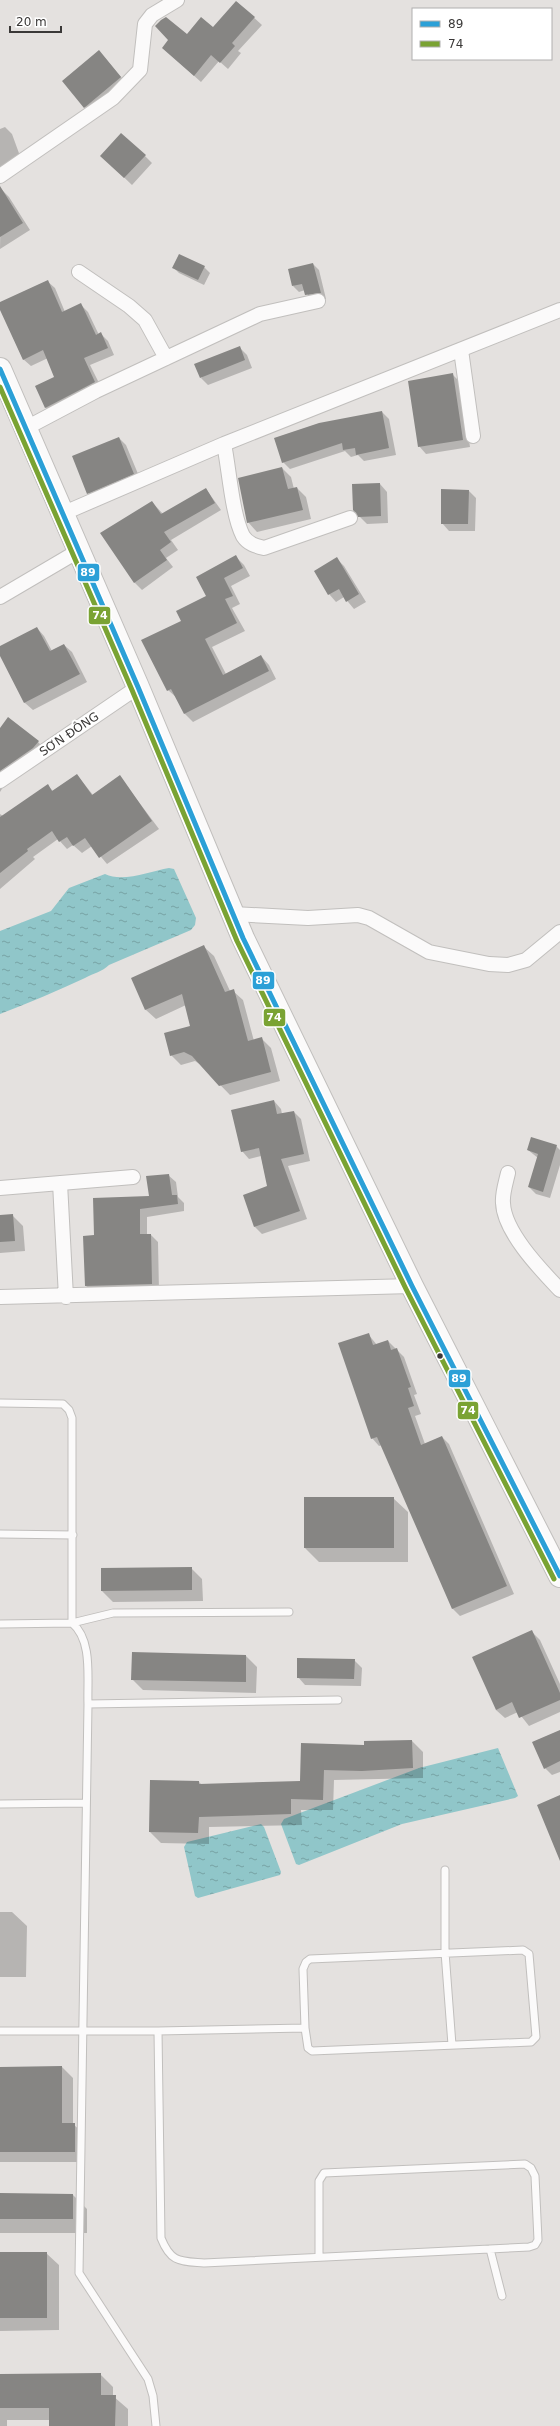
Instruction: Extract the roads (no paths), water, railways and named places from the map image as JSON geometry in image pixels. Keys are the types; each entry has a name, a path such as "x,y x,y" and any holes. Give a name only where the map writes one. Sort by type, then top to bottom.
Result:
{"highway":[{"path":"0,369 80,550 233,914 412,1286 560,1576"}],"street":[{"path":"0,176 118,92 140,70 145,24 152,15 177,0"},
{"path":"79,272 129,306 145,320 166,358"},
{"path":"26,428 96,391 260,314 318,301"},
{"path":"64,513 224,444 560,310"},
{"path":"461,350 473,436"},
{"path":"224,444 243,537 252,545 264,548 350,518"},
{"path":"0,597 80,550"},
{"name":"SƠN ĐÔNG","path":"0,781 138,687"},
{"path":"233,914 308,918 358,915 369,918 429,952 489,964 508,965 526,960 560,932"},
{"path":"508,1173 503,1204 509,1224 529,1258 560,1290"},
{"path":"0,1188 133,1177"},
{"path":"60,1184 66,1297"},
{"path":"0,1297 66,1297 412,1286"}],"lane":[{"path":"0,1403 63,1404 69,1410 72,1418 74,1535 72,1623"},
{"path":"0,1534 74,1535"},
{"path":"0,1624 72,1623 113,1613 289,1612"},
{"path":"72,1623 79,1629 86,1650 88,1704 81,2030 79,2273 148,2379 153,2396 156,2426"},
{"path":"88,1704 338,1700"},
{"path":"0,1804 86,1803"},
{"path":"445,1870 446,1952 452,2045"},
{"path":"523,1950 529,1954 536,2032 536,2038 531,2042 312,2051 308,2048 305,2028 303,1968 306,1962 310,1959 446,1952 523,1950"},
{"path":"0,2031 158,2031 305,2028"},
{"path":"158,2031 161,2238 166,2250 178,2261 204,2263 529,2247 535,2245 538,2240 536,2176 532,2168 525,2164 324,2173 319,2181 319,2257"},
{"path":"490,2249 502,2296"}],"water":[{"path":"169,868 174,869 196,918 195,925 191,930 109,965 101,971 22,1006 0,1014 0,931 51,911 69,888 105,874 128,877"},
{"path":"498,1748 518,1796 515,1798 402,1824 299,1865 296,1864 281,1824 284,1819 419,1768"},
{"path":"261,1824 264,1827 281,1872 280,1875 198,1898 195,1896 184,1847 187,1842"}]}
